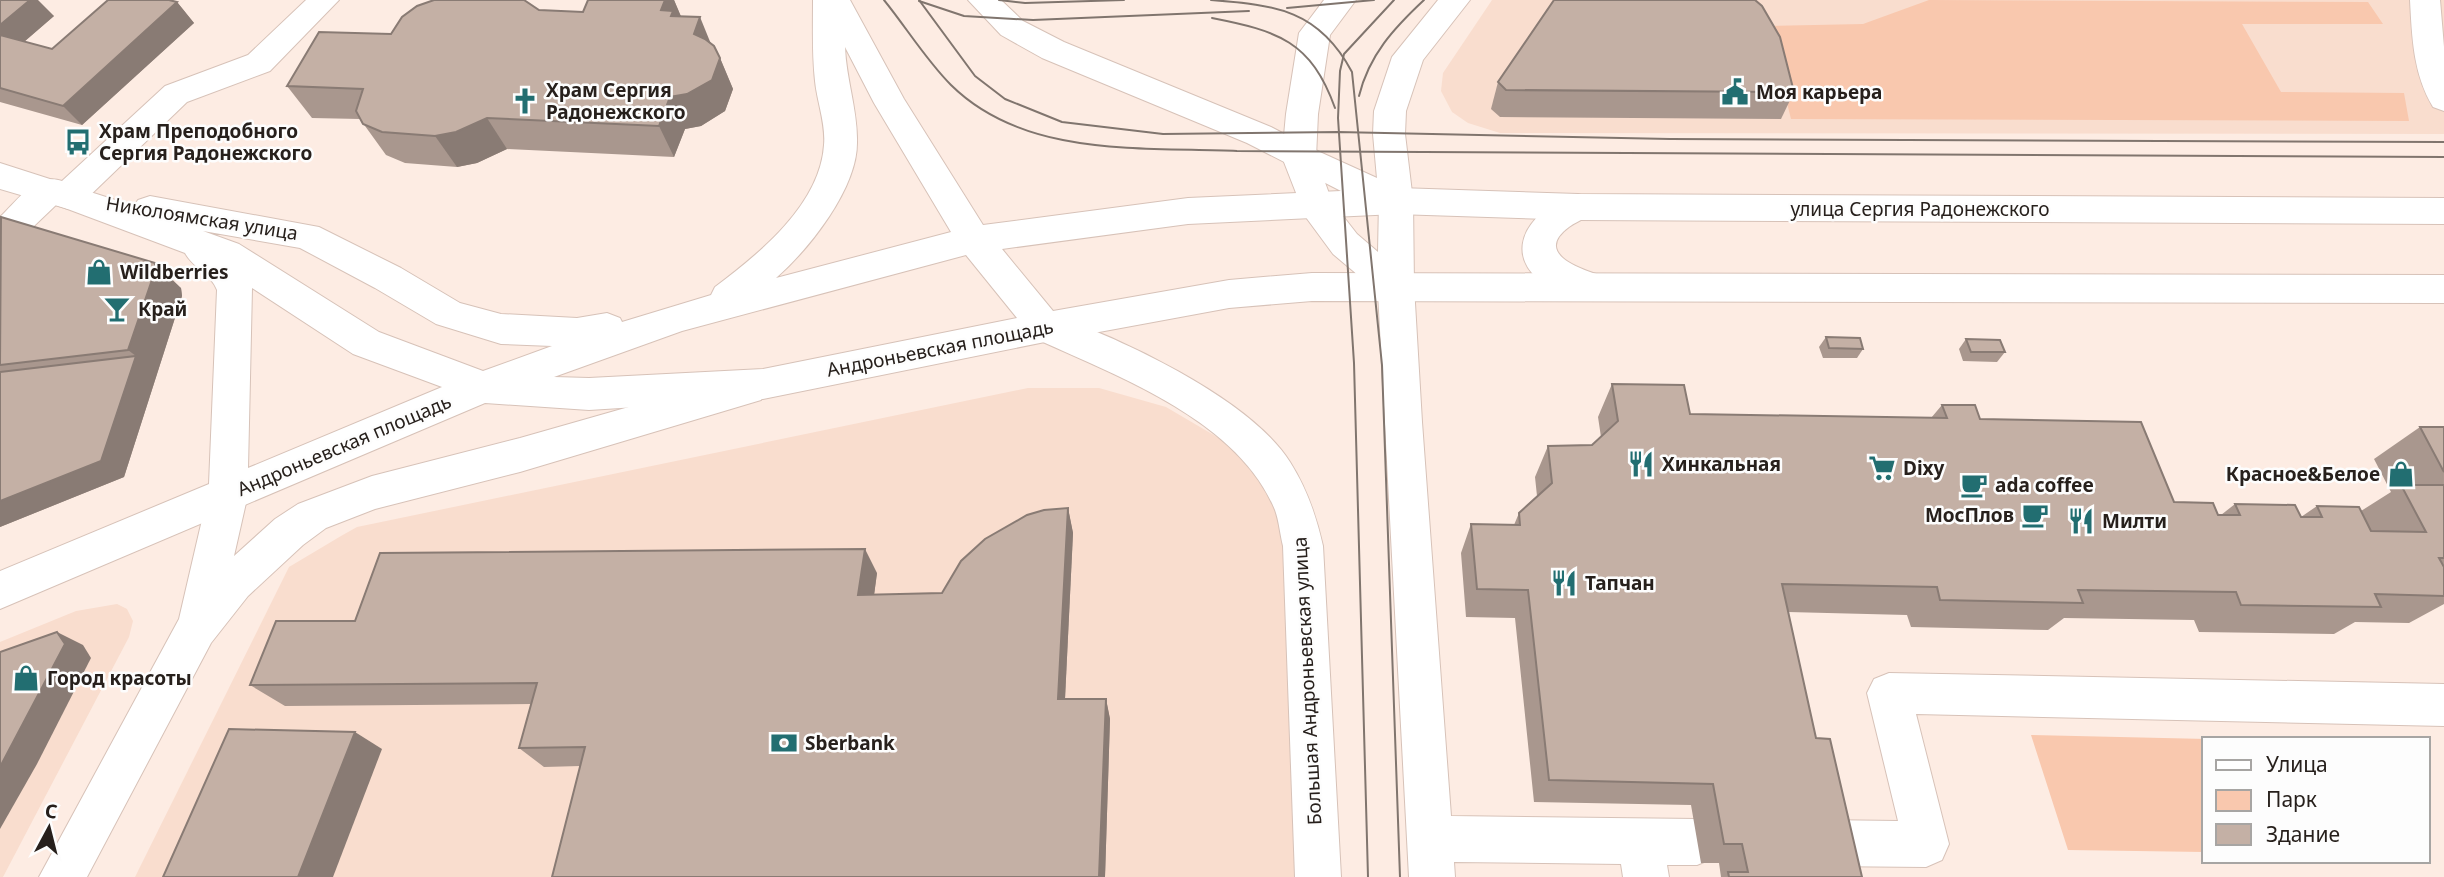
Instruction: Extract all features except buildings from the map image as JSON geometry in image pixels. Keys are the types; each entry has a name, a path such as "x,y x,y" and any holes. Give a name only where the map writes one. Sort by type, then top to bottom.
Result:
{"main road":[{"path":"0,238 64,195 176,94 259,63 324,0"},
{"path":"698,313 768,267 793,242 813,215 831,179 841,148 840,125 831,81 828,0"},
{"path":"835,0 890,103 974,240 1045,327"},
{"path":"983,0 1012,28 1053,50 1259,135 1299,157 1396,201"},
{"path":"1341,0 1315,33 1302,114 1299,157 1317,206 1345,244 1396,286 2444,289"},
{"path":"1455,0 1408,57 1390,110 1390,151 1396,201 1396,286 1431,858 1644,859 1697,842"},
{"path":"2425,0 2429,57 2444,99"},
{"name":"Николоямская улица","path":"0,176 64,195 189,241 227,261"},
{"name":"Николоямская улица","path":"64,195 254,225 307,236 328,244"},
{"name":"Андроньевская площадь","path":"227,261 235,290 228,494 483,387 698,313 974,240 1188,211 1396,201"},
{"name":"улица Сергия Радонежского","path":"1396,201 1578,206 2444,211"},
{"path":"1578,206 1550,221 1542,232 1540,243 1543,258 1554,272 1571,281 1593,287"},
{"name":"Андроньевская площадь","path":"328,244 449,314 501,329 577,333 698,313"},
{"name":"Андроньевская площадь","path":"227,261 366,343 483,387 589,394 763,384 1045,327 1229,294 1312,287 1396,286"},
{"name":"Большая Андроньевская улица","path":"1045,327 1178,391 1225,421 1251,442 1275,473 1293,505 1303,546 1318,877"},
{"path":"62,877 196,629 233,583 267,549 312,516 372,493 520,455 763,384"},
{"path":"0,590 228,494"},
{"path":"196,629 228,494"},
{"path":"1821,843 1926,844 1889,693 2444,705"}],"shaded area":[{"path":"1492,0 2444,0 2444,134 1500,133 1468,123 1452,112 1441,91 1443,73"},
{"path":"1028,388 1099,388 1166,407 1229,444 1266,487 1290,545 1295,877 135,877 289,567 357,527"},
{"path":"117,604 127,609 133,621 129,637 3,877 0,877 0,642 76,611"}],"green space":[{"path":"1929,0 2368,2 2383,24 2242,24 2281,92 2404,93 2409,121 1791,119 1768,26 1863,24"},
{"path":"2031,735 2202,739 2202,852 2068,850"}],"tram line":[{"path":"884,0 951,85 981,109 1013,126 1049,137 1124,148 1340,152"},
{"path":"999,0 1025,3 1124,0"},
{"path":"1211,0 1256,5 1294,15 1325,35 1343,58"},
{"path":"1287,8 1374,0"},
{"path":"1343,58 1394,0"},
{"path":"1359,96 1369,68 1384,43 1424,0"},
{"path":"920,1 964,16 1033,20 1249,11"},
{"path":"920,1 975,76 1005,99 1062,122 1163,134 1339,132"},
{"path":"1212,18 1256,28 1289,43 1315,68 1326,85 1335,108"},
{"path":"1339,132 1340,71 1343,58"},
{"path":"1343,58 1352,72 1358,132"},
{"path":"1339,132 1358,132"},
{"path":"1339,132 1340,152"},
{"path":"1358,132 1670,139 2444,142"},
{"path":"1358,132 1360,152"},
{"path":"1340,152 1360,152"},
{"path":"1340,152 1354,363 1368,877"},
{"path":"1360,152 2444,157"},
{"path":"1360,152 1382,365 1400,877"}],"place":[{"name":"Моя карьера","path":"1735,92"},
{"name":"Храм Сергия Радонежского","path":"525,101"},
{"name":"Храм Преподобного Сергия Радонежского","path":"78,142"},
{"name":"Wildberries","path":"99,272"},
{"name":"Край","path":"117,309"},
{"name":"Хинкальная","path":"1641,464"},
{"name":"Dixy","path":"1882,468"},
{"name":"Красное&Белое","path":"2401,474"},
{"name":"ada coffee","path":"1974,485"},
{"name":"МосПлов","path":"2035,515"},
{"name":"Милти","path":"2081,521"},
{"name":"Тапчан","path":"1564,583"},
{"name":"Город красоты","path":"26,678"},
{"name":"Sberbank","path":"784,743"}]}
